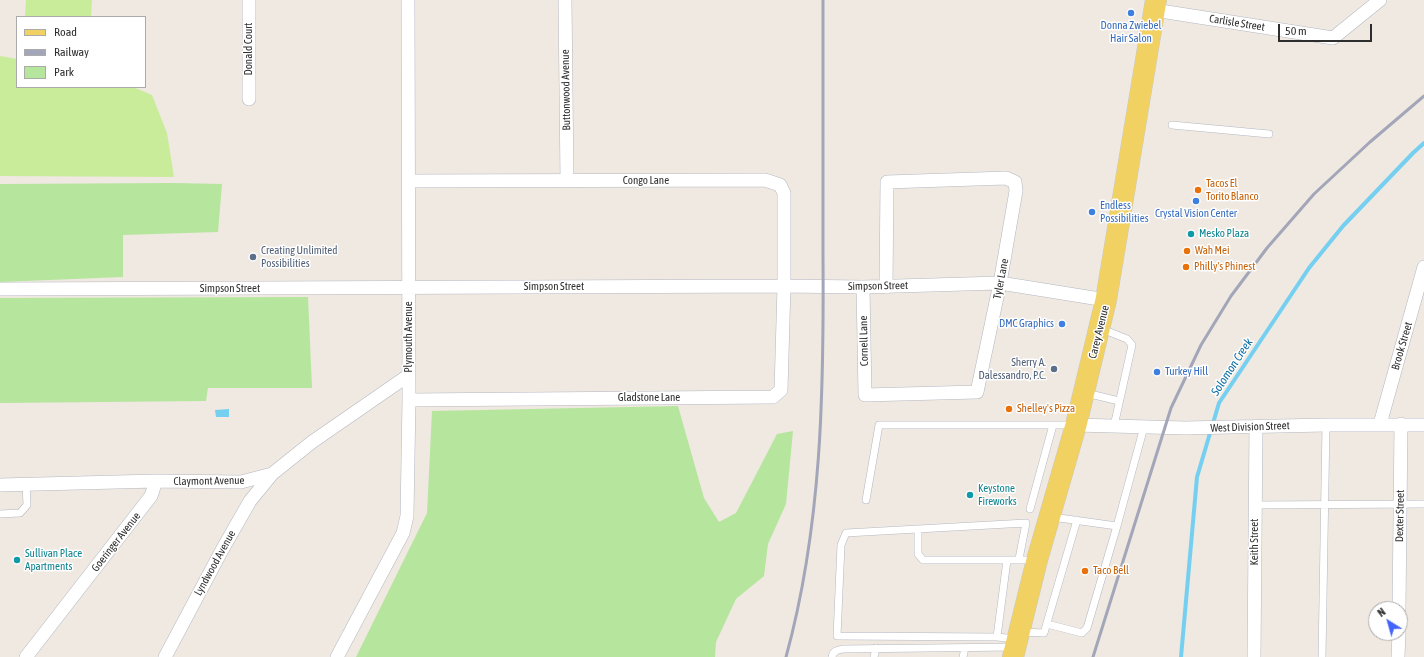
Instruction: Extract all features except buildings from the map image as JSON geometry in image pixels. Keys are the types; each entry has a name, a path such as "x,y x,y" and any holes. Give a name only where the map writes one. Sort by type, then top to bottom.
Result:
{"main road":[{"name":"Carey Avenue","path":"1012,642 1028,560 1050,516 1076,425 1100,328 1106,300 1155,5"}],"street":[{"name":"Donald Court","path":"249,0 249,98"},
{"name":"Plymouth Avenue","path":"337,657 402,533 407,516 409,400 408,0"},
{"name":"Buttonwood Avenue","path":"565,0 567,181"},
{"name":"Carlisle Street","path":"1155,5 1333,38 1380,0"},
{"name":"Tyler Lane","path":"864,395 977,392 1000,283 1016,191 1016,182 1006,178 888,182 886,287"},
{"name":"Congo Lane","path":"409,181 765,180 780,184 784,193 784,286"},
{"name":"Brook Street","path":"1380,424 1424,267"},
{"name":"Simpson Street","path":"0,289 784,286 886,287 1000,283 1106,300"},
{"name":"Gladstone Lane","path":"409,400 773,397 781,390 784,286"},
{"name":"Cornell Lane","path":"863,287 864,395"},
{"name":"Claymont Avenue","path":"0,485 156,481 241,482 272,474 312,442 409,375"},
{"name":"West Division Street","path":"1076,425 1185,428 1380,424 1424,425"},
{"name":"Dexter Street","path":"1399,601 1401,424"},
{"name":"Keith Street","path":"1254,657 1256,426"},
{"name":"Lyndwood Avenue","path":"165,657 250,501 272,474"},
{"name":"Goeringer Avenue","path":"26,657 151,496 156,481"},
{"path":"1398,657 1399,641"}],"lane":[{"path":"1172,125 1269,134"},
{"path":"1100,328 1127,339 1132,345 1114,426"},
{"path":"1084,392 1119,401"},
{"path":"866,500 879,425 1076,425"},
{"path":"1030,509 1053,425"},
{"path":"1322,657 1326,425"},
{"path":"1047,624 1082,633 1088,628 1144,427"},
{"path":"0,514 20,513 27,505 26,484"},
{"path":"1255,504 1424,504"},
{"path":"1050,516 1117,526"},
{"path":"832,657 836,651 843,649 965,648 1012,642 1044,633 1077,520"},
{"path":"918,529 918,554 923,560 1028,560 1026,523 918,529 846,533 840,545 837,636 1012,642"},
{"path":"1007,560 1012,642"},
{"path":"874,657 876,648"},
{"path":"963,657 965,648"}],"green space":[{"path":"26,0 92,0 91,16 25,16"},
{"path":"0,56 16,59 16,88 135,88 152,95 167,133 174,177 0,176"},
{"path":"0,184 222,184 218,232 123,235 123,277 0,282"},
{"path":"308,297 312,388 208,388 206,401 0,403 0,298"},
{"path":"678,406 704,498 719,522 736,513 777,434 793,431 786,504 768,544 764,576 736,599 716,642 715,657 356,657 427,513 432,411"}],"water":[{"path":"229,409 229,417 216,417 215,410"}],"waterway":[{"name":"Solomon Creek","path":"1181,657 1197,477 1219,403 1309,268 1343,226 1424,143"}],"railway":[{"path":"786,657 798,608 807,558 814,508 821,407 823,356 823,0"},
{"path":"1093,657 1171,408 1201,345 1231,296 1267,248 1314,194 1370,142 1424,96"}],"place":[{"name":"Donna Zwiebel Hair Salon","path":"1131,13"},
{"name":"Tacos El Torito Blanco","path":"1198,190"},
{"name":"Crystal Vision Center","path":"1196,201"},
{"name":"Endless Possibilities","path":"1092,212"},
{"name":"Mesko Plaza","path":"1191,234"},
{"name":"Wah Mei","path":"1187,251"},
{"name":"Creating Unlimited Possibilities","path":"253,257"},
{"name":"Philly's Phinest","path":"1186,267"},
{"name":"DMC Graphics","path":"1062,324"},
{"name":"Sherry A. Dalessandro, P.C.","path":"1054,369"},
{"name":"Turkey Hill","path":"1157,372"},
{"name":"Shelley's Pizza","path":"1009,409"},
{"name":"Keystone Fireworks","path":"970,495"},
{"name":"Sullivan Place Apartments","path":"17,560"},
{"name":"Taco Bell","path":"1085,571"}]}
